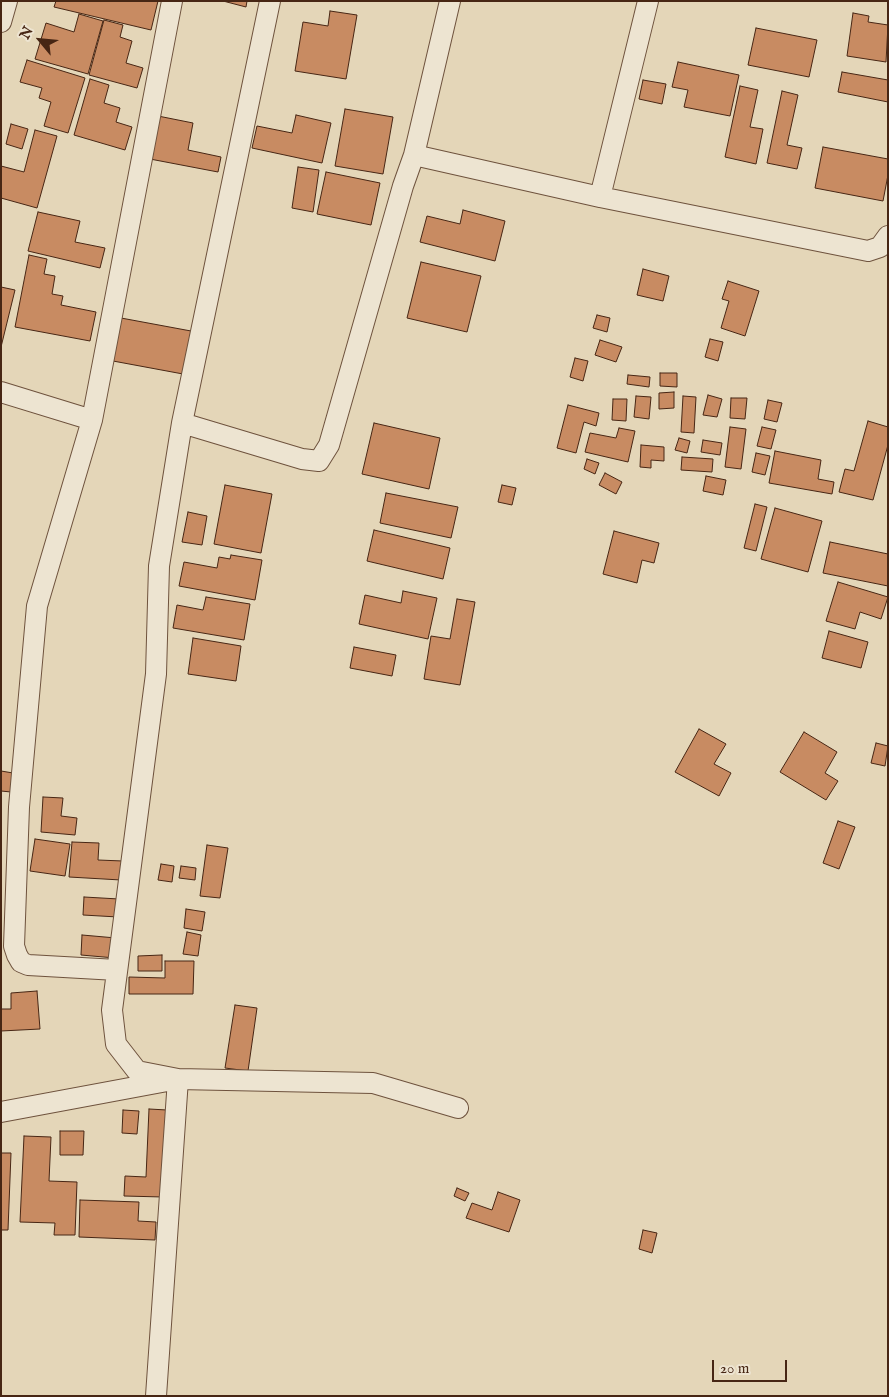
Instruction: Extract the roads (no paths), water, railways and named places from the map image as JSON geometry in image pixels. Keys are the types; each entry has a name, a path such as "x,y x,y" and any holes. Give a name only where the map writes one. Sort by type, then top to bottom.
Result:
{"street":[{"path":"1,22 7,1"},
{"path":"117,970 28,965 21,962 14,946 19,807 37,606 92,420 172,1"},
{"path":"270,1 182,423 159,566 156,674 112,1010 116,1044 137,1071 178,1079 373,1083 458,1108"},
{"path":"182,423 285,455 319,461 329,445 403,186 414,155 450,1"},
{"path":"600,197 648,1"},
{"path":"414,155 600,197 868,251 880,246 888,236"},
{"path":"1,392 92,420"},
{"path":"1,1112 178,1079"},
{"path":"156,1396 178,1079"}]}
